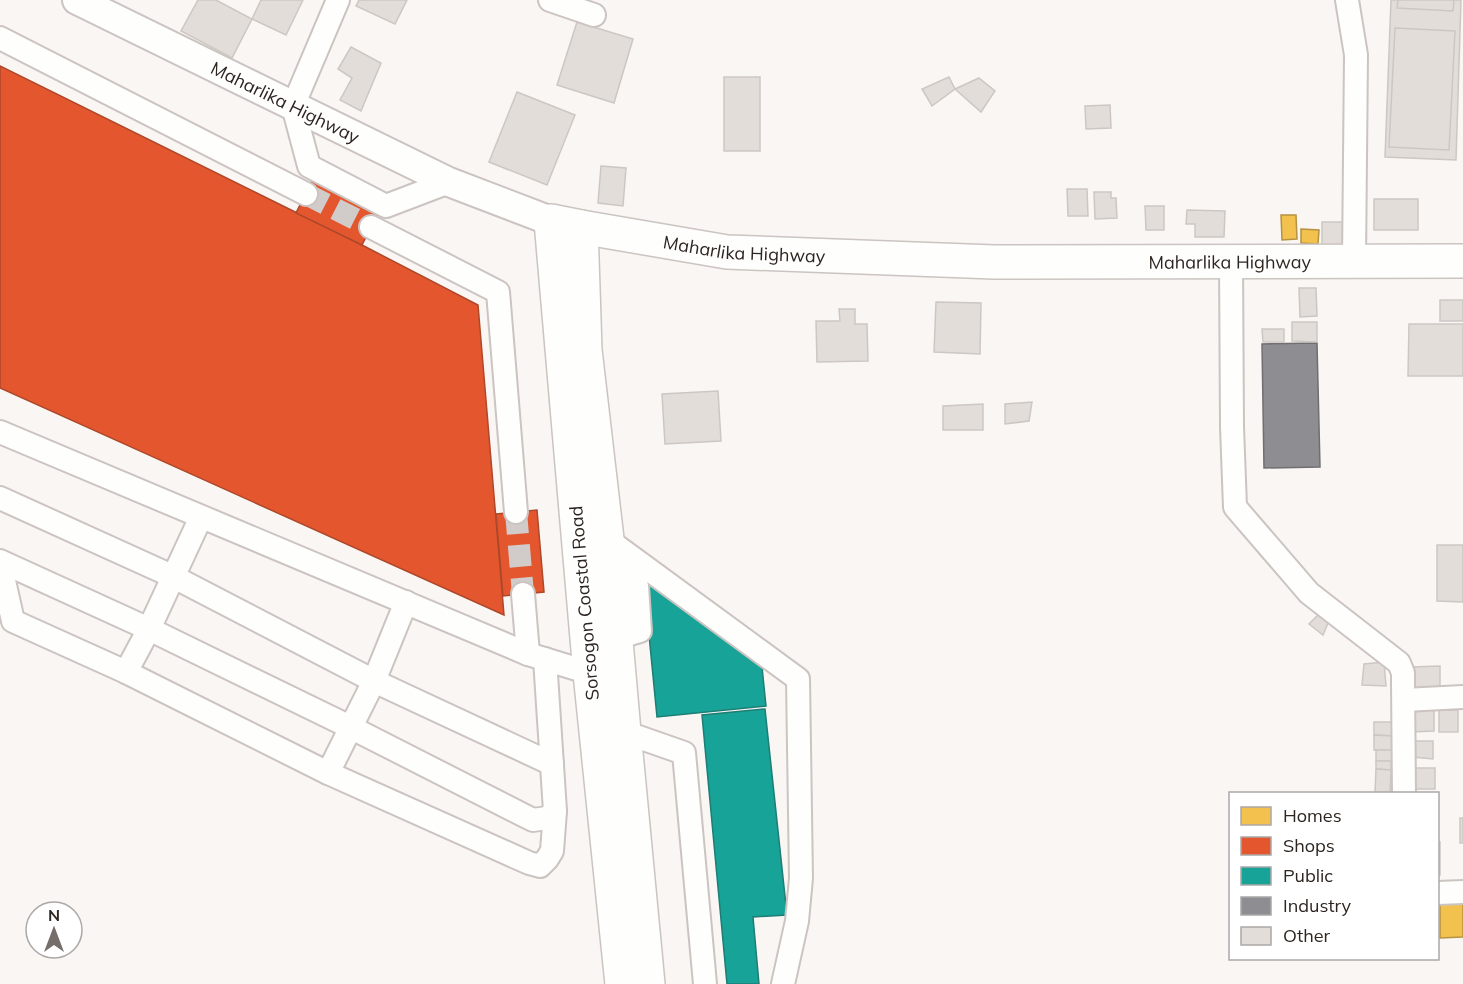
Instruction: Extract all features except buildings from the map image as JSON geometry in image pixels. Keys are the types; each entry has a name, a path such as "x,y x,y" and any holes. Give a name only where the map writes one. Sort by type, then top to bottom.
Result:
{"highway":[{"name":"Maharlika Highway","path":"566,224 727,252 994,262 1463,261"},
{"name":"Sorsogon Coastal Road","path":"566,224 585,350 608,554 648,984"},
{"name":"Sorsogon Coastal Road","path":"566,224 590,673 622,984"}],"main road":[{"name":"Maharlika Highway","path":"77,0 450,182 566,224"}],"street":[{"path":"338,0 293,106 309,166 386,206 450,182"},
{"path":"550,0 594,15"},
{"path":"1347,0 1356,55 1354,261"},
{"path":"0,38 306,194"},
{"path":"371,227 498,292 516,512"},
{"path":"1231,261 1235,507 1309,593 1399,663 1403,673 1404,792"},
{"path":"0,432 537,656 590,673"},
{"path":"0,498 172,576 374,681 552,764"},
{"path":"126,672 201,517"},
{"path":"608,554 798,679 801,878 797,921 783,984"},
{"path":"0,562 148,629 350,727 533,820 547,818 555,811"},
{"path":"0,562 13,621 126,672 328,773 540,866 552,851 555,811 552,764 537,656 523,594"},
{"path":"328,773 374,681 406,602"},
{"path":"1404,700 1463,697"},
{"path":"624,732 684,753 705,984"},
{"path":"1439,893 1463,892"}],"tunnel":[{"path":"306,194 371,227"},
{"path":"516,512 523,594"}]}
